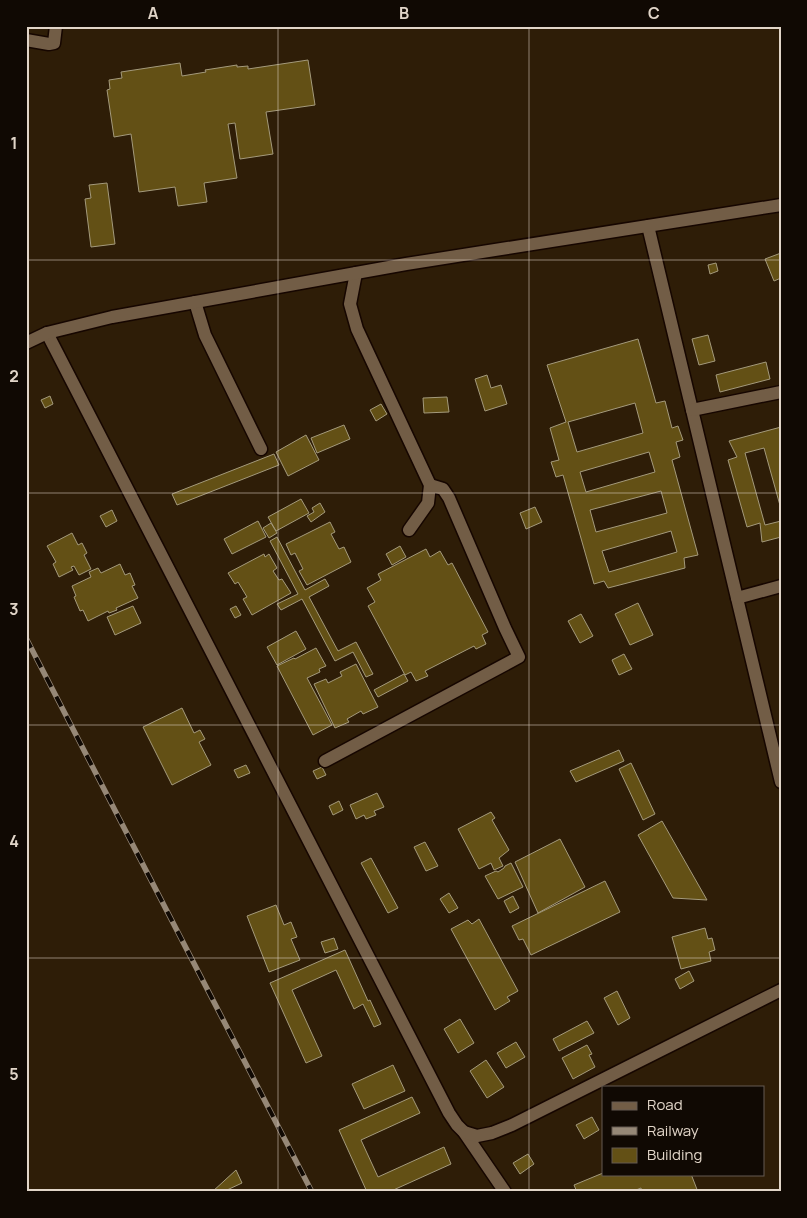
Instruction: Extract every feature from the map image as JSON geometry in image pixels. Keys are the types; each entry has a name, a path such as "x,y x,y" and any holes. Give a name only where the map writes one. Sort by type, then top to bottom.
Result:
{"street":[{"path":"26,40 54,43 56,26"},
{"path":"26,343 47,333 112,316 356,273 781,205"},
{"path":"648,226 736,598 777,753 781,782"},
{"path":"356,273 350,304 357,329 430,485 428,503 409,530"},
{"path":"195,302 205,335 261,449"},
{"path":"47,333 449,1112 457,1126 464,1132 506,1192"},
{"path":"692,410 781,392"},
{"path":"326,761 519,657 450,498 443,490 430,485"},
{"path":"736,598 781,586"},
{"path":"464,1132 477,1136 492,1133 781,990"}],"building":[{"path":"308,60 315,105 266,112 273,154 240,159 235,123 228,124 237,178 204,183 207,202 178,206 175,187 139,192 131,134 114,137 107,90 110,89 109,80 122,78 121,72 180,63 182,76 237,65 237,67 248,66 248,69"},
{"path":"107,183 115,244 91,247 85,199 91,198 89,185"},
{"path":"781,253 781,278 774,281 765,259"},
{"path":"716,263 718,271 710,274 708,265"},
{"path":"708,335 715,361 699,365 692,339"},
{"path":"638,339 656,403 665,401 672,428 678,426 683,440 676,442 680,457 672,460 698,555 684,558 685,568 608,588 604,581 594,584 563,475 556,477 551,462 559,460 550,428 566,422 547,365","holes":["635,403 643,433 577,452 568,422","649,452 655,472 586,492 580,472","661,491 667,513 596,532 590,510","671,531 677,552 609,572 602,551"]},
{"path":"766,362 770,379 720,392 716,375"},
{"path":"487,375 491,388 501,385 507,404 485,411 475,379"},
{"path":"50,396 53,404 45,408 41,400"},
{"path":"447,397 449,412 424,413 423,398"},
{"path":"381,404 387,414 376,421 370,410"},
{"path":"344,425 350,439 317,453 311,438"},
{"path":"781,427 781,509 764,448 745,453 765,525 781,521 781,537 762,542 760,523 747,527 728,460 737,457 729,441"},
{"path":"306,435 319,460 288,476 276,452"},
{"path":"274,454 279,465 177,505 172,494"},
{"path":"301,499 309,513 276,531 268,517"},
{"path":"320,503 325,512 311,522 307,516 314,512 312,508"},
{"path":"535,507 542,522 526,529 520,513"},
{"path":"112,510 117,521 106,527 100,516"},
{"path":"258,521 266,537 232,554 224,539"},
{"path":"330,522 335,532 331,534 339,549 344,547 351,562 307,585 299,571 303,569 295,553 291,555 286,544"},
{"path":"271,523 277,533 269,538 263,528"},
{"path":"72,533 78,545 82,543 87,553 84,555 91,569 79,575 74,566 71,567 73,570 59,577 53,564 56,562 47,546"},
{"path":"277,537 305,590 325,579 329,586 309,597 338,651 356,642 373,674 366,677 353,652 335,661 302,599 281,610 277,604 298,594 270,541"},
{"path":"400,546 406,557 392,565 386,554"},
{"path":"426,549 430,557 440,551 448,565 452,563 488,632 482,635 486,644 476,649 474,646 425,671 428,676 416,681 411,672 405,675 368,606 375,602 367,588 381,580 378,574"},
{"path":"264,554 265,557 269,554 277,568 273,571 279,580 282,579 291,593 252,615 243,599 247,597 238,582 235,584 228,573"},
{"path":"120,564 125,575 130,573 135,585 132,586 138,598 116,608 117,610 109,613 108,611 88,621 83,610 80,611 72,586 91,577 89,572 98,568 101,573"},
{"path":"638,603 653,635 630,645 615,614"},
{"path":"133,606 141,623 115,635 107,617"},
{"path":"236,606 241,615 235,618 230,609"},
{"path":"581,614 593,636 580,643 568,621"},
{"path":"296,631 306,649 277,665 267,647"},
{"path":"316,648 326,666 319,669 320,672 307,678 332,725 313,735 277,666"},
{"path":"624,654 632,669 619,675 612,660"},
{"path":"356,664 378,707 363,714 361,711 347,719 349,722 335,728 314,684 326,679 328,683 342,676 340,672"},
{"path":"404,674 408,681 378,697 374,690"},
{"path":"182,708 194,733 200,730 205,739 199,742 211,765 172,785 143,727"},
{"path":"619,750 624,761 576,782 570,771"},
{"path":"631,763 655,814 643,820 619,769"},
{"path":"246,765 250,773 238,778 234,770"},
{"path":"322,767 326,775 317,779 313,771"},
{"path":"377,793 384,807 374,811 376,815 366,819 364,815 356,819 350,805"},
{"path":"339,801 343,810 333,815 329,806"},
{"path":"491,812 495,818 492,820 509,850 499,858 503,866 494,870 491,863 479,869 458,829"},
{"path":"662,821 707,900 673,898 638,835"},
{"path":"560,839 585,887 538,913 515,862"},
{"path":"425,842 438,866 426,871 414,847"},
{"path":"371,858 398,908 388,913 361,863"},
{"path":"511,863 523,887 498,899 485,876 496,871 498,872"},
{"path":"605,881 620,912 531,955 523,939 519,940 512,926"},
{"path":"449,893 458,908 449,913 440,899"},
{"path":"513,896 519,908 510,913 504,901"},
{"path":"276,905 284,925 291,922 297,937 291,939 300,960 269,972 247,916"},
{"path":"479,919 518,991 507,997 510,1001 495,1010 451,929 468,920 472,924"},
{"path":"705,928 708,939 712,938 715,950 709,952 711,961 681,969 672,937"},
{"path":"334,938 338,949 325,953 321,942"},
{"path":"345,950 368,1001 370,1000 381,1024 374,1027 363,1004 354,1009 336,970 292,990 322,1056 306,1063 270,983"},
{"path":"689,971 694,981 680,989 675,979"},
{"path":"617,991 630,1018 618,1025 604,998"},
{"path":"460,1019 474,1043 458,1053 444,1029"},
{"path":"587,1021 594,1033 559,1051 553,1039"},
{"path":"516,1042 525,1057 506,1068 497,1053"},
{"path":"587,1045 592,1054 589,1055 595,1067 573,1079 562,1058"},
{"path":"486,1060 504,1087 487,1098 470,1071"},
{"path":"393,1065 405,1091 364,1109 352,1084"},
{"path":"412,1097 420,1113 361,1140 378,1177 444,1147 451,1164 389,1192 367,1192 339,1130"},
{"path":"592,1117 599,1130 584,1139 576,1125"},
{"path":"528,1154 534,1164 520,1174 513,1163"},
{"path":"236,1170 242,1183 227,1190 228,1192 212,1192"},
{"path":"602,1173 602,1176 692,1176 698,1192 642,1192 641,1188 631,1192 577,1192 574,1185"}],"railway":[{"path":"26,638 312,1192"}]}
